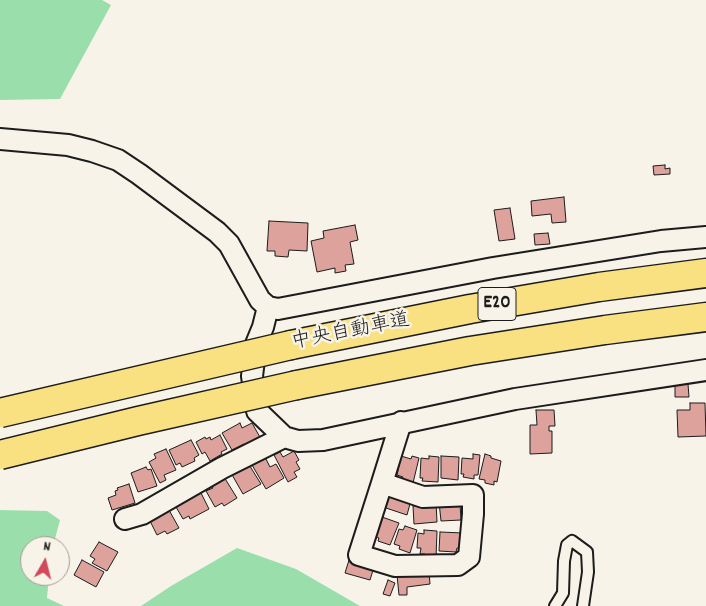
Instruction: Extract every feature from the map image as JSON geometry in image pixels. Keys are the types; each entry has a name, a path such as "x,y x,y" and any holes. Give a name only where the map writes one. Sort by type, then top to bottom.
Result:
{"highway":[{"name":"中央自動車道","path":"0,413 291,345 470,309 599,287 706,273"},
{"name":"中央自動車道","path":"0,455 297,385 470,352 605,330 706,317"}],"street":[{"path":"0,139 68,145 118,160 217,232 229,244 260,300 268,307 278,309 493,268 660,241 706,237"},
{"path":"268,307 253,360 253,391 257,411 284,437 298,441 323,440 515,398 706,370"},
{"path":"382,483 423,497 473,494 469,557 458,566 395,566 359,555 401,422"},
{"path":"125,519 142,514 222,468 284,437"}],"lane":[{"path":"555,606 563,593 564,561 567,545 572,541 586,552 588,572 583,606"}],"green space":[{"path":"0,0 102,0 111,5 60,99 0,100"},
{"path":"0,510 47,511 60,520 56,536 20,536 20,586 48,586 47,598 64,606 0,606"},
{"path":"237,548 296,569 360,606 141,606 171,586"}],"building":[{"path":"665,165 665,169 670,168 670,174 654,175 653,166"},
{"path":"564,197 566,222 552,223 551,214 532,216 531,201"},
{"path":"510,208 515,239 499,241 494,210"},
{"path":"269,221 308,223 307,251 289,250 288,257 275,256 275,251 267,251"},
{"path":"355,225 358,240 350,242 354,264 345,265 346,271 335,273 335,268 317,272 311,241 324,238 323,231"},
{"path":"548,233 550,244 535,245 534,234"},
{"path":"688,384 689,397 675,397 675,385"},
{"path":"690,403 705,403 706,436 678,437 677,410 690,410"},
{"path":"536,410 554,410 555,426 549,426 549,431 552,431 552,453 530,454 530,425 537,425"},
{"path":"240,423 242,428 252,423 261,439 246,447 244,444 232,450 222,433"},
{"path":"220,435 227,449 210,461 205,452 202,454 196,442 205,437 206,439 210,437 211,440"},
{"path":"191,440 199,455 194,458 195,461 182,467 180,463 176,465 169,450"},
{"path":"166,449 176,470 164,475 166,480 160,483 149,462 156,458 154,454"},
{"path":"294,451 299,460 296,462 300,469 294,472 297,477 288,482 274,455 280,452 283,457"},
{"path":"473,454 480,455 478,475 474,475 474,479 463,477 464,474 461,474 462,458 473,459"},
{"path":"485,454 501,461 497,482 494,481 494,485 479,479"},
{"path":"401,456 411,459 412,456 419,458 413,483 402,480 403,477 397,475"},
{"path":"429,456 439,457 438,482 422,481 423,478 420,478 421,458 429,459"},
{"path":"441,456 459,457 458,480 441,478"},
{"path":"265,457 270,467 276,464 284,478 266,489 252,465"},
{"path":"248,463 261,484 243,494 231,473"},
{"path":"146,467 148,470 151,469 157,486 138,492 131,473"},
{"path":"224,477 237,498 224,506 222,503 215,507 206,491 213,488 211,485"},
{"path":"129,484 135,503 112,510 108,498 116,495 115,491 118,490 117,488"},
{"path":"201,493 209,509 190,519 189,516 183,519 176,507"},
{"path":"387,495 411,500 407,515 383,507"},
{"path":"436,502 437,522 414,524 413,506"},
{"path":"439,502 460,504 461,520 441,521"},
{"path":"169,510 179,528 167,534 165,531 157,535 150,521"},
{"path":"382,517 399,523 390,545 378,541 379,538 375,537"},
{"path":"405,526 417,530 410,553 399,549 400,546 394,544 399,529 403,530"},
{"path":"424,530 437,531 436,558 425,557 425,554 420,554 421,548 417,548 418,533 424,534"},
{"path":"440,532 463,533 463,549 457,548 456,552 439,551"},
{"path":"99,542 118,552 107,571 92,563 95,559 90,556"},
{"path":"82,560 104,572 96,587 74,575"},
{"path":"349,560 374,567 370,580 345,573"},
{"path":"429,572 430,584 407,587 407,595 399,595 397,575"},
{"path":"388,580 395,583 390,596 383,594"}]}
